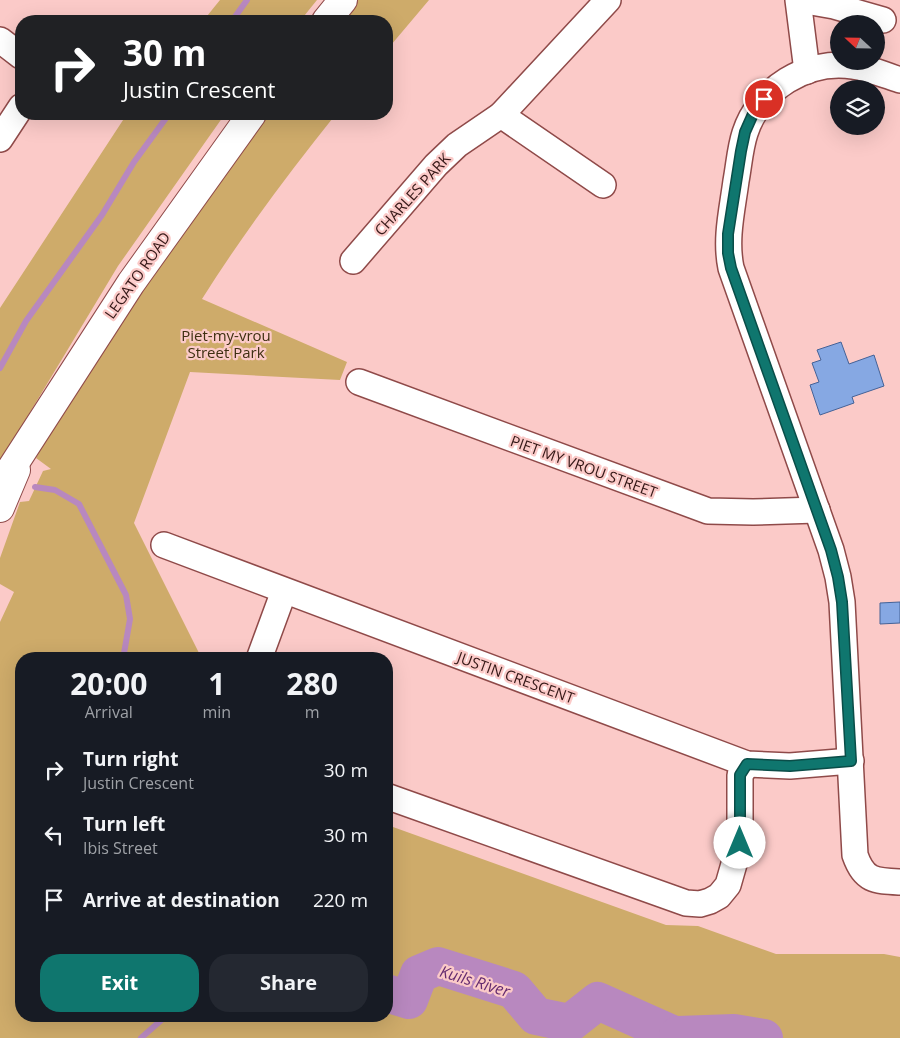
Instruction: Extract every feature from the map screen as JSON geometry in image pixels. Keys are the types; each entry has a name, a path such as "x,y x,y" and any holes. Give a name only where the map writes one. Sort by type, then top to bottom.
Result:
{"street":[{"path":"331,15 343,0"},
{"name":"CHARLES PARK","path":"354,260 436,165 457,144 501,115 608,0"},
{"path":"807,71 799,0 834,6 866,15"},
{"path":"0,40 15,51"},
{"path":"900,80 853,66 838,65 807,71 788,79 764,99 753,114 745,132 728,234 728,253 731,268 817,510 838,577 842,602 855,847 858,863 862,872 875,880 900,882"},
{"path":"501,115 603,185"},
{"path":"0,140 15,116"},
{"name":"LEGATO ROAD","path":"0,486 130,283 248,120"},
{"name":"PIET MY VROU STREET","path":"359,382 708,511 817,510"},
{"name":"LEGATO ROAD","path":"0,508 28,441"},
{"name":"JUSTIN CRESCENT","path":"164,545 747,764 790,766 851,761"},
{"path":"262,652 284,591"},
{"path":"393,798 686,903 700,904 719,896 728,885 740,843 740,775 747,764"}],"green space":[{"path":"220,0 317,0 305,15 208,15"},
{"path":"353,0 429,0 393,43 393,15 342,15"},
{"path":"123,120 221,120 118,266 0,462 0,308"},
{"name":"Piet-my-vrou Street Park","path":"261,120 331,120 266,205 202,299 347,362 340,380 190,372 134,523 198,652 15,652 15,1022 393,1022 393,827 666,925 698,926 776,954 884,954 900,957 900,1038 0,1038 0,622 14,592 0,584 0,558 20,502 29,501 43,471 51,469 36,458 56,420 186,217"}],"building":[{"path":"841,342 849,364 874,355 884,386 852,397 854,403 820,415 810,385 819,382 812,363 821,360 817,350"},
{"path":"900,602 900,623 880,624 880,603"}],"waterway":[{"path":"236,15 247,0"},
{"path":"0,368 26,321 102,215 134,162 165,120"},
{"path":"35,487 55,490 79,504 126,595 130,619 124,652"},
{"name":"Kuils River","path":"393,995 409,1000 419,974 438,966 514,990 536,1016 570,1023 598,1001 681,1038"},
{"path":"141,1038 159,1022"},
{"name":"Kuils River","path":"678,1035 734,1033 764,1038"}],"route":[{"path":"740,843 740,775 747,764 790,766 851,761 842,602 838,577 831,550 731,268 728,253 728,234 745,132 753,114 764,99"}]}
